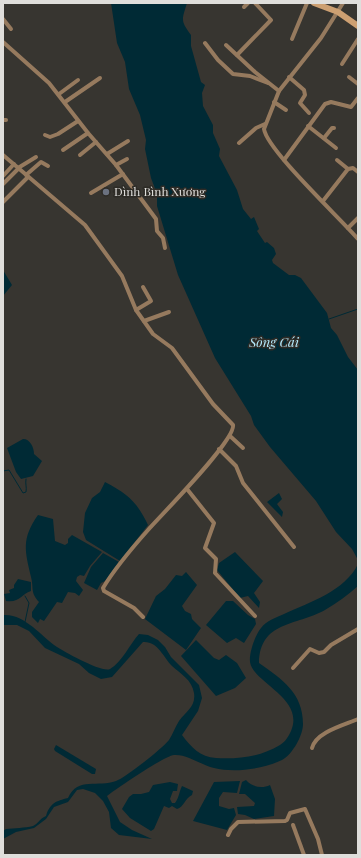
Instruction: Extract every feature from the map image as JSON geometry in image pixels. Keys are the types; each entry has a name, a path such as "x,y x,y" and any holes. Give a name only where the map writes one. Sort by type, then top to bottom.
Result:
{"main road":[{"path":"318,4 338,12 358,26"}],"street":[{"path":"244,7 248,3"},
{"path":"237,55 271,20 255,3"},
{"path":"292,39 307,3"},
{"path":"343,3 321,38 279,91 265,124 265,135 284,160 358,239"},
{"path":"3,19 11,29"},
{"path":"342,64 358,38"},
{"path":"3,42 27,65 44,78 59,94 78,121 123,174 156,218 157,231 164,240 165,248"},
{"path":"205,43 218,60 233,74 250,76 268,83"},
{"path":"226,45 279,91"},
{"path":"349,77 358,84"},
{"path":"65,102 100,78"},
{"path":"289,78 304,90 305,95 300,103 309,113"},
{"path":"59,94 78,80"},
{"path":"284,160 325,104 331,102 351,107 358,98"},
{"path":"274,102 286,110"},
{"path":"45,135 50,137 58,134 78,121"},
{"path":"239,143 256,128 265,124"},
{"path":"308,126 336,148"},
{"path":"324,138 332,128 334,128"},
{"path":"62,150 88,133"},
{"path":"107,154 128,141"},
{"path":"80,155 96,142"},
{"path":"3,155 92,233 122,276 136,310 153,334 172,348 213,404 233,425 234,429 230,436 187,489 149,529 103,588 104,591 134,608 143,617"},
{"path":"3,184 19,168 36,157"},
{"path":"116,166 127,159"},
{"path":"337,160 348,169 353,168 358,172"},
{"path":"3,202 41,162 48,166"},
{"path":"3,176 14,164"},
{"path":"323,201 348,169"},
{"path":"91,193 123,174"},
{"path":"348,228 358,218"},
{"path":"136,310 151,301 143,287"},
{"path":"144,321 169,312"},
{"path":"230,436 242,448"},
{"path":"219,449 236,466 243,483 294,547"},
{"path":"187,489 214,523 205,548 216,559 215,573 255,616"},
{"path":"293,668 310,649 322,653 331,645 358,629"},
{"path":"312,748 314,741 323,735 358,719"},
{"path":"228,835 231,828 238,822 285,822 288,820 290,813 306,809 318,839 322,855"},
{"path":"293,826 304,855"}],"water":[{"name":"Sông Cái","path":"111,3 187,3 183,20 191,35 191,46 201,82 205,85 202,93 203,106 213,125 213,133 220,149 219,156 237,190 243,209 251,219 254,217 259,229 257,231 265,243 267,242 274,248 276,254 272,260 273,263 289,275 295,275 301,278 327,313 331,328 337,335 348,357 358,370 358,560 352,549 336,532 316,501 270,447 254,425 251,416 215,358 178,275 157,206 157,194 151,178 145,149 146,140 140,115 129,89 125,62 117,43"},
{"path":"3,270 12,285 3,296"},
{"path":"23,439 30,442 34,454 42,461 33,476 21,479 16,472 7,448"},
{"path":"105,482 126,495 136,504 148,525 120,561 86,540 83,532 85,513 92,498 100,492"},
{"path":"279,493 282,499 277,504 283,512 282,517 267,502"},
{"path":"38,515 53,519 55,541 65,545 68,543 68,539 72,535 102,552 84,576 80,575 77,577 76,581 83,590 79,596 75,593 68,592 62,603 57,602 44,621 40,619 38,623 32,617 32,612 39,602 33,593 26,545 29,531"},
{"path":"235,552 263,581 254,593 260,602 259,608 248,596 240,598 217,570 219,563"},
{"path":"103,553 119,562 97,590 84,583 91,567"},
{"path":"358,564 358,586 325,610 273,632 266,639 261,649 259,663 276,675 290,688 295,695 302,713 303,728 297,744 286,757 267,766 231,770 209,767 184,756 174,755 151,767 107,796 120,822 132,830 152,839 119,835 111,828 109,812 103,801 95,793 83,789 77,790 68,802 54,807 46,819 34,828 16,832 3,839 3,831 6,829 35,825 46,816 52,805 68,798 72,791 77,787 116,781 135,769 169,740 179,721 192,705 194,693 189,681 172,666 160,650 153,644 143,642 112,677 101,679 89,673 79,664 45,648 29,631 17,625 3,625 3,615 11,615 25,621 61,650 99,668 110,669 114,666 139,634 148,635 158,640 165,647 171,657 199,685 202,698 198,711 182,735 185,739 196,751 205,756 216,758 233,758 257,755 272,749 287,739 291,731 293,719 291,709 285,700 253,670 250,662 251,649 259,631 266,623 336,589 345,582"},
{"path":"186,572 197,585 182,606 185,611 191,614 192,619 201,628 186,650 145,619 156,596 165,589 176,575 182,576"},
{"path":"18,579 31,582 31,591 17,600 6,601 4,594 10,593 9,590 14,588 14,585"},
{"path":"226,601 233,601 248,615 255,619 256,624 244,643 236,638 227,643 206,625"},
{"path":"196,640 214,658 219,660 226,655 237,663 246,678 235,688 216,696 181,656"},
{"path":"56,745 96,769 95,774 92,774 55,751 54,749"},
{"path":"246,780 257,787 270,785 275,799 274,816 254,819 238,814 237,807 254,806 255,803 245,794 239,794 242,782"},
{"path":"240,781 237,793 223,792 219,798 219,806 229,809 234,808 236,815 227,830 193,821 214,782"},
{"path":"170,782 178,784 177,791 173,791 170,799 172,803 175,803 182,786 193,791 192,795 177,809 172,806 169,808 164,806 154,829 151,831 130,818 122,809 129,797 133,794 149,792 153,785"}],"waterway":[{"path":"329,319 358,309"},
{"path":"3,471 9,470 23,493 26,492 26,479"},
{"path":"25,596 29,603 25,622"}],"place":[{"name":"Đình Bình Xương","path":"106,192"}]}
